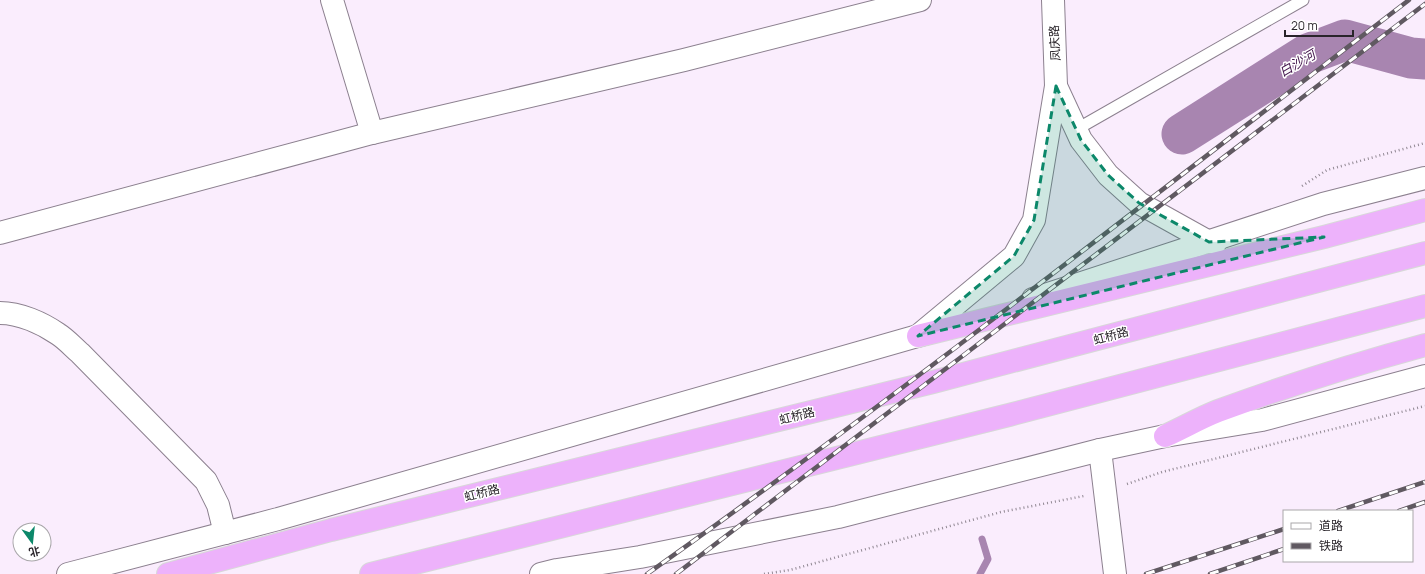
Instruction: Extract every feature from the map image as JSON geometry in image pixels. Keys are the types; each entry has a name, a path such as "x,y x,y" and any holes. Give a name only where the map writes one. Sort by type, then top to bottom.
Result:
{"highway":[{"path":"918,336 1324,237 1425,210"},
{"name":"虹桥路","path":"168,574 331,530 932,382 1425,253"},
{"path":"371,574 1008,415 1425,306"},
{"path":"1166,436 1217,412 1277,390 1366,361 1425,345"}],"main road":[{"path":"332,0 372,132"},
{"path":"0,233 372,132 684,60 920,0"},
{"name":"凤庆路","path":"1053,0 1056,86"},
{"path":"1056,86 1081,140 1108,175 1139,203 1208,242 1254,242 1324,237"},
{"path":"918,336 1014,256 1028,232 1034,220 1056,86"},
{"path":"68,574 225,533 918,336 1323,204 1425,178"},
{"path":"0,313 9,313 35,322 59,335 80,353 206,481 218,505 225,533"},
{"path":"541,574 557,570 640,557 838,518 1100,450 1166,436 1262,420 1425,376"},
{"path":"1100,450 1115,574"}],"lane":[{"path":"1077,129 1303,0"}],"highlighted area":[{"path":"1056,86 1081,140 1108,175 1139,203 1209,242 1324,237 918,336 1014,256 1034,220"}],"waterway":[{"name":"白沙河","path":"1182,134 1308,54 1345,40 1411,58 1425,59"},
{"name":"白沙河","path":"980,574 988,559 982,539"}],"railway":[{"path":"647,574 840,434 936,362 1409,0"},
{"path":"676,574 1425,4"},
{"path":"1341,510 1425,482"},
{"path":"1402,510 1425,502"},
{"path":"1146,574 1283,529"},
{"path":"1210,574 1283,549"}]}
